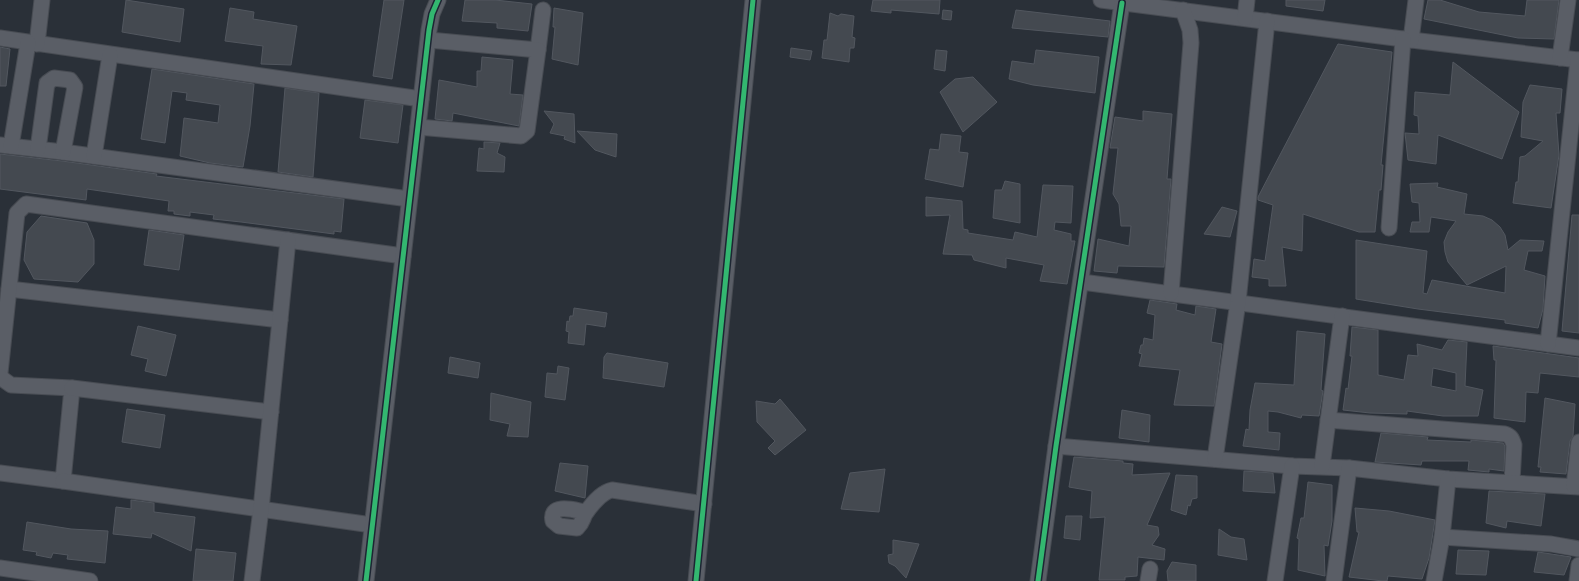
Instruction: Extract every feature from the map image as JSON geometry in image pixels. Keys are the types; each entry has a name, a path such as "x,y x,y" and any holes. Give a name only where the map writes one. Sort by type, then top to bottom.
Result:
{"street":[{"path":"42,0 33,44 5,145 409,199"},
{"path":"366,581 409,199 429,40 430,19 438,0"},
{"path":"696,581 753,0"},
{"path":"1101,0 1193,8 1245,18 1407,40 1579,60 1548,344"},
{"path":"1245,18 1247,0"},
{"path":"1389,228 1407,40 1416,0"},
{"path":"1560,58 1568,0"},
{"path":"1038,581 1056,446 1082,282 1122,3"},
{"path":"1171,293 1191,43 1190,30 1193,8"},
{"path":"418,128 521,136 527,131 543,10"},
{"path":"1215,459 1238,302 1267,21"},
{"path":"0,38 33,44 421,99"},
{"path":"429,40 538,50"},
{"path":"94,156 110,55"},
{"path":"38,149 47,83 54,78 70,80 75,87 63,152"},
{"path":"0,373 17,213 26,204 403,256"},
{"path":"252,581 261,510 288,240"},
{"path":"1082,282 1579,348"},
{"path":"9,289 280,320"},
{"path":"1322,466 1342,316"},
{"path":"0,377 11,385 72,388 271,412"},
{"path":"62,481 72,388"},
{"path":"1328,420 1509,435 1514,445 1512,482"},
{"path":"1056,446 1292,466 1349,468 1448,479 1577,486 1579,442"},
{"path":"1275,581 1292,466"},
{"path":"1334,581 1349,468"},
{"path":"0,473 372,525"},
{"path":"1434,581 1442,538 1448,479"},
{"path":"584,516 606,491 612,490 704,504"},
{"path":"1442,538 1550,544 1579,549"},
{"path":"1577,581 1579,565"},
{"path":"0,568 90,581"}],"building":[{"path":"126,0 184,9 180,42 122,32"},
{"path":"384,0 404,0 392,79 373,76"},
{"path":"465,0 495,0 532,4 528,31 497,28 497,23 462,21"},
{"path":"873,0 940,0 939,14 891,10 891,13 871,11"},
{"path":"1286,0 1325,0 1323,11 1286,6"},
{"path":"1428,0 1440,0 1479,12 1525,16 1527,0 1559,0 1554,39 1518,38 1424,19"},
{"path":"230,8 254,12 253,19 297,26 291,65 261,64 263,46 225,41"},
{"path":"554,8 583,13 578,65 552,59 555,27 553,27"},
{"path":"943,10 952,11 951,20 942,19"},
{"path":"1016,10 1110,21 1108,37 1012,28"},
{"path":"830,13 838,16 841,14 854,16 852,37 855,38 854,48 850,48 849,62 822,58 824,40 827,40"},
{"path":"1338,44 1392,52 1381,165 1383,165 1381,190 1379,190 1375,232 1359,232 1303,214 1302,251 1282,247 1286,286 1269,286 1269,279 1252,277 1254,259 1265,261 1273,205 1258,200 1258,197"},
{"path":"0,47 10,49 6,86 0,86"},
{"path":"791,48 812,51 810,60 790,57"},
{"path":"936,50 947,51 945,71 934,69"},
{"path":"1036,50 1099,57 1095,93 1033,85 1009,79 1012,61 1034,64"},
{"path":"482,57 513,60 510,94 523,95 519,126 453,113 452,121 435,119 439,80 477,87 477,71 481,71"},
{"path":"1453,62 1519,112 1502,159 1438,135 1436,164 1408,160 1405,133 1419,134 1418,116 1414,115 1415,92 1450,95"},
{"path":"152,69 254,84 250,126 243,167 210,163 180,156 184,118 218,123 220,105 186,100 187,93 172,91 165,143 141,139"},
{"path":"973,77 997,102 963,132 940,92 955,79"},
{"path":"1530,85 1562,89 1560,113 1556,113 1559,155 1551,208 1513,203 1516,182 1518,182 1520,157 1525,156 1543,141 1521,137 1523,102"},
{"path":"285,88 319,93 313,177 278,172"},
{"path":"365,100 403,105 398,143 360,138"},
{"path":"544,111 574,114 575,143 564,139 565,136 550,133 554,124"},
{"path":"1143,111 1172,114 1167,179 1171,179 1164,267 1118,266 1117,273 1094,271 1098,239 1129,246 1131,226 1121,226 1119,204 1113,194 1118,148 1110,148 1115,117 1143,121"},
{"path":"577,131 617,134 616,157 595,150"},
{"path":"941,134 961,136 959,152 968,153 963,187 925,179 930,149 939,150"},
{"path":"484,142 500,143 497,153 505,157 504,172 477,171 479,148 484,149"},
{"path":"0,154 157,174 156,176 344,199 341,232 334,231 334,234 213,219 214,215 190,212 190,216 174,214 174,211 168,211 169,201 87,189 86,200 0,189"},
{"path":"1005,181 1020,184 1020,223 993,218 995,190 1002,190"},
{"path":"1438,183 1437,187 1467,194 1464,214 1483,216 1492,220 1500,227 1505,235 1508,250 1520,240 1544,241 1542,251 1528,251 1524,270 1545,276 1543,309 1538,328 1505,323 1505,320 1418,309 1356,299 1356,240 1427,251 1423,293 1427,294 1432,280 1505,293 1506,266 1467,285 1448,262 1444,242 1448,232 1456,221 1431,217 1429,232 1410,232 1412,222 1420,222 1419,203 1412,202 1410,184"},
{"path":"1043,185 1073,186 1071,223 1055,222 1054,230 1071,234 1071,241 1075,241 1067,284 1040,281 1044,265 1006,258 1006,268 974,260 972,255 943,254 950,215 926,216 926,197 962,201 963,229 968,230 968,233 1013,240 1015,232 1037,237"},
{"path":"1222,207 1237,211 1230,237 1204,234"},
{"path":"1572,215 1579,215 1579,333 1562,331"},
{"path":"41,216 87,223 94,240 94,264 78,282 34,279 24,260 27,232"},
{"path":"149,230 184,235 179,270 144,265"},
{"path":"1150,300 1177,304 1176,310 1195,315 1196,306 1216,309 1211,342 1222,344 1214,406 1174,405 1180,370 1139,366 1142,354 1139,353 1141,345 1143,345 1144,338 1153,340 1155,315 1147,313"},
{"path":"574,308 607,313 605,327 586,324 584,345 568,343 569,332 566,331 567,321 569,322 570,316 573,316"},
{"path":"138,326 176,335 166,376 145,371 148,359 131,355"},
{"path":"1352,327 1378,330 1378,375 1404,380 1408,355 1418,356 1417,344 1442,350 1448,340 1467,342 1465,386 1483,390 1478,416 1443,416 1407,411 1407,414 1370,413 1343,410 1346,388 1348,389 1352,356 1350,356","holes":["1433,368 1456,373 1456,391 1431,386"]},
{"path":"1297,331 1325,334 1321,390 1323,391 1319,416 1302,415 1301,418 1268,411 1268,432 1280,433 1279,450 1243,446 1246,429 1249,430 1250,410 1255,383 1294,385"},
{"path":"1493,346 1579,358 1579,377 1540,373 1538,393 1526,392 1525,422 1494,418 1496,360 1494,360"},
{"path":"607,353 668,363 664,387 603,378 604,357"},
{"path":"450,357 480,363 478,378 448,373"},
{"path":"558,366 569,368 565,400 545,397 547,373 557,374"},
{"path":"491,393 531,402 528,437 507,436 510,424 490,420"},
{"path":"1545,398 1575,404 1573,436 1570,441 1566,474 1540,472 1541,467 1538,467"},
{"path":"780,399 806,430 775,455 768,448 775,441 757,422 756,401 775,404"},
{"path":"127,409 165,415 160,448 122,442"},
{"path":"1122,410 1150,415 1149,442 1119,438"},
{"path":"1381,433 1428,437 1427,440 1471,442 1471,440 1503,443 1505,446 1504,471 1489,469 1489,472 1468,470 1469,461 1422,461 1421,465 1375,462"},
{"path":"1074,457 1123,461 1123,463 1133,464 1132,475 1170,473 1147,525 1158,527 1159,535 1152,545 1165,549 1164,560 1138,557 1137,576 1125,577 1125,580 1099,580 1105,517 1090,518 1092,491 1069,487"},
{"path":"560,463 588,466 585,498 555,491"},
{"path":"885,469 879,512 841,509 850,473"},
{"path":"1244,471 1273,473 1275,493 1243,491"},
{"path":"1176,475 1197,476 1197,498 1192,499 1190,506 1188,505 1186,515 1171,510"},
{"path":"1308,482 1332,485 1332,521 1328,546 1324,545 1325,576 1298,570 1299,539 1297,538 1301,518 1304,518"},
{"path":"1489,491 1545,494 1541,526 1507,521 1506,528 1486,523"},
{"path":"131,500 154,503 154,512 195,517 191,551 152,533 151,538 113,534 116,507 131,509"},
{"path":"1355,508 1389,511 1435,520 1429,558 1422,579 1388,576 1387,581 1383,581 1349,577 1359,532 1357,532"},
{"path":"1066,516 1082,516 1080,540 1064,538"},
{"path":"27,522 71,529 108,531 105,563 67,559 68,555 53,553 51,558 36,555 37,552 23,550"},
{"path":"1219,529 1231,537 1244,539 1247,560 1218,555"},
{"path":"893,540 919,544 906,578 895,566 889,563 888,555 893,554"},
{"path":"196,549 236,553 233,581 193,581"},
{"path":"1458,550 1489,551 1486,575 1456,574"},
{"path":"1538,552 1571,557 1564,575 1534,572"},
{"path":"1172,562 1196,565 1196,581 1168,581 1167,571"}],"cycle path":[{"path":"366,581 429,30 432,14 438,0"},
{"path":"696,581 753,0"},
{"path":"1038,581 1056,446 1122,3"}]}
